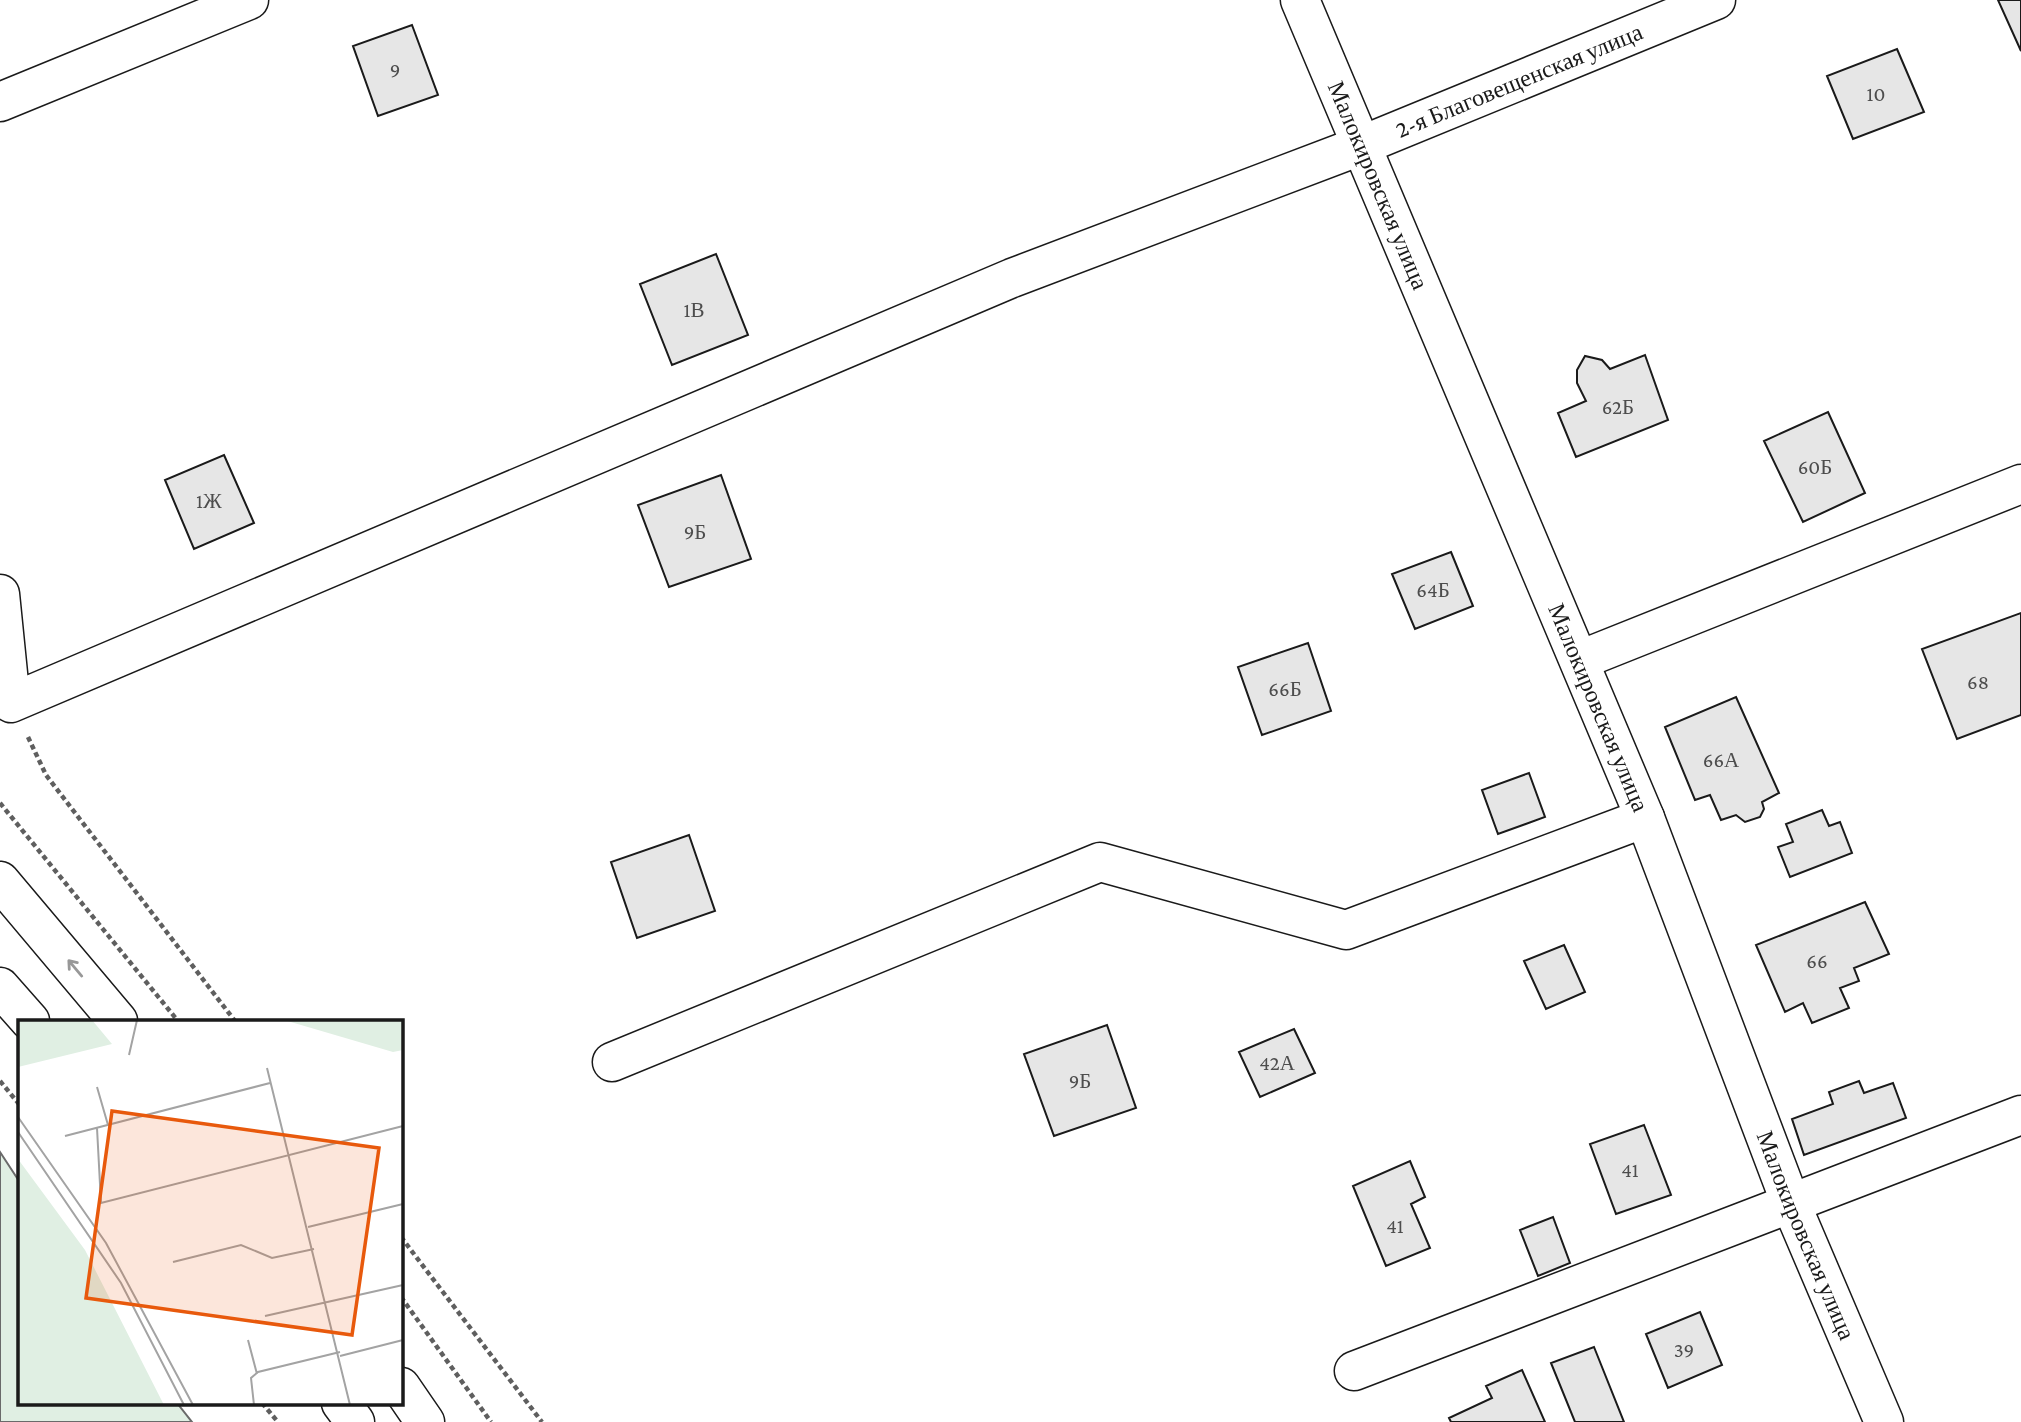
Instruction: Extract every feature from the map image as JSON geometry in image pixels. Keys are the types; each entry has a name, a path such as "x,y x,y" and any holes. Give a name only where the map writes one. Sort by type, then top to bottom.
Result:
{"street":[{"path":"0,102 249,0"},
{"name":"Малокировская улица","path":"1300,0 1645,818 1791,1204 1884,1422"},
{"name":"2-я Благовещенская улица","path":"11,703 1012,278 1360,146 1716,0"},
{"path":"1580,660 2021,484"},
{"path":"0,594 11,703"},
{"path":"612,1062 1100,862 1346,930 1645,818"},
{"path":"0,881 117,1020"},
{"path":"0,987 29,1020"},
{"path":"1354,1371 2021,1115"},
{"path":"402,1389 425,1422"},
{"path":"342,1404 355,1422"}],"path":[{"path":"11,703 46,775 234,1020"},
{"path":"0,803 177,1020"},
{"path":"0,1080 18,1103"},
{"path":"402,1238 542,1422"},
{"path":"402,1298 491,1422"},
{"path":"263,1404 278,1422"}],"green space":[{"path":"0,1152 18,1179 18,1404 178,1404 192,1422 0,1422"}],"building":[{"path":"1998,0 2021,0 2021,51"},
{"path":"412,25 438,95 378,116 353,46"},
{"path":"1897,49 1924,112 1853,139 1827,76"},
{"path":"716,254 748,335 672,365 640,284"},
{"path":"1645,355 1668,420 1576,457 1558,413 1586,401 1577,383 1577,370 1585,356 1602,360 1610,369"},
{"path":"1828,412 1865,493 1803,522 1764,441"},
{"path":"224,455 254,523 194,549 165,480"},
{"path":"721,475 751,559 669,587 638,505"},
{"path":"1451,552 1473,606 1415,629 1392,574"},
{"path":"2021,613 2021,715 1957,739 1922,649"},
{"path":"1308,643 1331,711 1262,735 1238,667"},
{"path":"1736,697 1779,793 1762,802 1764,809 1760,817 1745,822 1736,815 1721,820 1710,795 1695,800 1665,727"},
{"path":"1529,773 1545,817 1498,834 1482,790"},
{"path":"1822,810 1829,826 1840,822 1852,853 1790,877 1778,847 1793,842 1786,824"},
{"path":"689,835 715,911 637,938 611,862"},
{"path":"1865,902 1889,954 1854,968 1859,981 1840,988 1849,1008 1812,1023 1803,1003 1785,1012 1756,945"},
{"path":"1564,945 1585,992 1546,1009 1524,961"},
{"path":"1107,1025 1136,1108 1054,1136 1024,1054"},
{"path":"1294,1029 1315,1073 1260,1097 1239,1052"},
{"path":"1859,1081 1864,1093 1893,1083 1906,1118 1804,1155 1792,1119 1833,1104 1829,1092"},
{"path":"1644,1125 1671,1195 1616,1214 1590,1144"},
{"path":"1410,1161 1425,1197 1411,1204 1430,1248 1386,1266 1353,1186"},
{"path":"1553,1217 1570,1263 1538,1276 1520,1230"},
{"path":"1700,1312 1722,1365 1668,1388 1646,1334"},
{"path":"1594,1347 1624,1422 1575,1422 1551,1363"},
{"path":"1522,1370 1545,1422 1451,1422 1449,1418 1492,1398 1486,1386"}]}
